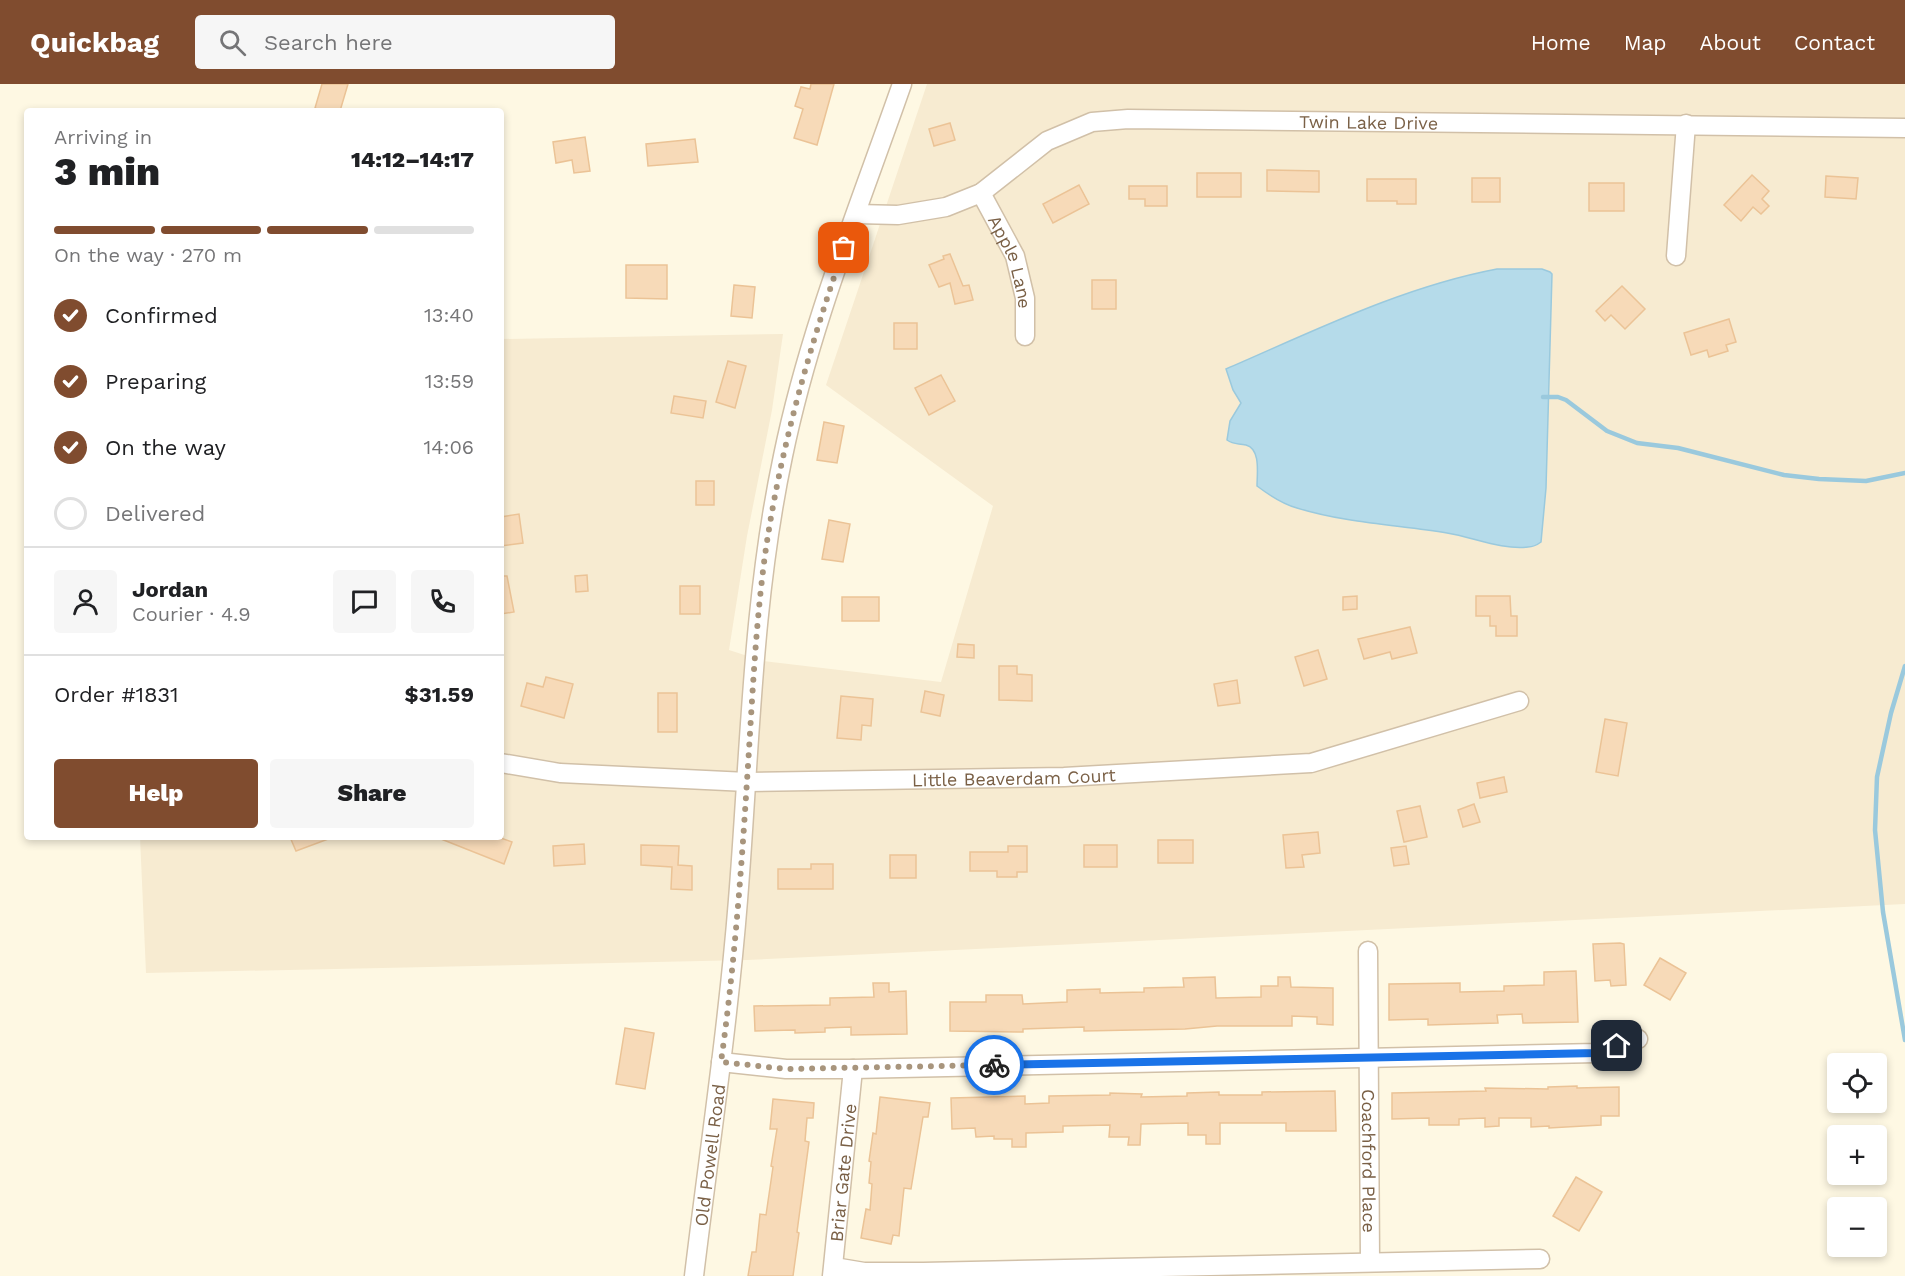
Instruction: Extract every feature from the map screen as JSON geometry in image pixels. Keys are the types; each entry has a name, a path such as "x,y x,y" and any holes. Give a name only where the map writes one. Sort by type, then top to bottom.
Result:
{"street":[{"name":"Old Powell Road","path":"694,1276 721,1062 738,900 759,603 774,499 804,369 902,84"},
{"name":"Twin Lake Drive","path":"857,214 898,215 921,213 946,207 981,193 1047,141 1092,122 1128,118 1905,128"},
{"path":"1676,256 1686,124"},
{"name":"Apple Lane","path":"981,193 1014,256 1025,298 1025,336"},
{"name":"Little Beaverdam Court","path":"504,763 560,772 747,782 1064,777 1311,763 1519,701"},
{"name":"Coachford Place","path":"1368,951 1371,1262"},
{"path":"721,1062 786,1069 853,1069 1597,1053 1638,1039"},
{"name":"Briar Gate Drive","path":"833,1271 853,1069"},
{"path":"833,1271 923,1272 1540,1259"}],"shaded area":[{"path":"927,84 1905,84 1905,904 747,960 146,973 140,840 504,840 504,339 783,334 772,410 747,536 729,650 763,661 941,682 993,506 826,385"}],"water":[{"path":"1497,269 1542,269 1552,274 1546,488 1541,542 1530,547 1508,547 1447,533 1334,517 1286,504 1257,486 1257,462 1254,451 1251,447 1227,440 1230,421 1241,403 1233,390 1226,369 1325,325 1393,299 1427,287"}],"building":[{"path":"322,84 348,84 341,108 315,108"},
{"path":"811,84 834,84 817,145 794,138 803,109 795,106 801,87 810,89"},
{"path":"950,123 955,140 934,146 929,129"},
{"path":"585,137 590,171 574,173 572,160 556,163 553,142"},
{"path":"695,139 698,162 648,166 646,144"},
{"path":"1267,170 1319,171 1319,192 1267,191"},
{"path":"1197,173 1241,173 1241,197 1197,197"},
{"path":"1752,175 1769,191 1762,199 1769,206 1761,214 1753,207 1741,221 1724,205"},
{"path":"1826,176 1858,178 1856,199 1825,197"},
{"path":"1472,178 1500,178 1500,202 1472,202"},
{"path":"1367,179 1416,179 1416,204 1397,204 1397,201 1367,201"},
{"path":"1589,183 1624,183 1624,211 1589,211"},
{"path":"1079,185 1089,204 1053,223 1043,204"},
{"path":"1129,186 1167,186 1167,206 1145,206 1145,199 1129,199"},
{"path":"950,254 963,286 969,285 973,300 955,304 950,283 939,287 929,265"},
{"path":"626,265 667,265 667,299 626,298"},
{"path":"1092,280 1116,280 1116,309 1092,309"},
{"path":"734,285 755,287 752,318 731,316"},
{"path":"1622,286 1645,309 1625,329 1611,315 1605,321 1596,311"},
{"path":"1729,319 1736,342 1726,345 1728,351 1709,357 1707,350 1691,355 1684,333"},
{"path":"894,323 917,323 917,349 894,349"},
{"path":"728,361 746,366 735,408 716,402"},
{"path":"941,375 955,401 929,415 915,388"},
{"path":"674,396 706,401 703,418 671,413"},
{"path":"824,422 844,426 837,463 817,460"},
{"path":"696,481 714,481 714,505 696,505"},
{"path":"519,514 523,543 504,546 504,516"},
{"path":"829,520 850,524 843,562 822,559"},
{"path":"587,575 588,591 576,592 575,576"},
{"path":"504,576 507,576 514,612 504,614"},
{"path":"680,586 700,586 700,614 680,614"},
{"path":"1357,596 1357,609 1343,610 1343,597"},
{"path":"1476,596 1510,596 1511,616 1517,616 1517,636 1496,636 1496,626 1490,626 1490,616 1476,616"},
{"path":"842,597 879,597 879,621 842,621"},
{"path":"1410,627 1417,653 1392,659 1390,652 1364,659 1358,639"},
{"path":"958,644 974,645 974,658 957,657"},
{"path":"1318,650 1327,679 1304,686 1295,657"},
{"path":"999,666 1017,666 1017,674 1032,675 1032,701 999,700"},
{"path":"546,677 573,684 564,718 521,706 527,683 543,687"},
{"path":"1237,680 1240,703 1218,706 1214,684"},
{"path":"925,691 944,695 940,716 921,712"},
{"path":"658,693 677,693 677,732 658,732"},
{"path":"841,696 873,699 871,726 862,725 861,740 837,738"},
{"path":"1605,719 1627,723 1618,776 1596,772"},
{"path":"1504,777 1507,792 1480,798 1477,783"},
{"path":"1474,804 1480,822 1463,827 1458,810"},
{"path":"1420,806 1427,837 1404,842 1397,811"},
{"path":"1318,832 1320,853 1302,855 1304,867 1286,868 1283,835"},
{"path":"504,839 512,842 504,864 444,840"},
{"path":"291,840 326,840 296,851"},
{"path":"1158,840 1193,840 1193,863 1158,863"},
{"path":"584,844 585,864 554,866 553,846"},
{"path":"641,845 679,846 678,865 692,866 692,890 671,889 672,867 641,865"},
{"path":"1084,845 1117,845 1117,867 1084,867"},
{"path":"1008,846 1027,846 1027,872 1017,872 1017,877 997,877 997,871 970,871 970,852 1008,852"},
{"path":"1406,846 1409,864 1394,866 1391,848"},
{"path":"890,855 916,855 916,878 890,878"},
{"path":"811,864 833,864 833,889 778,889 778,869 811,869"},
{"path":"1593,944 1624,944 1626,985 1611,986 1610,980 1595,981"},
{"path":"1660,958 1686,973 1670,1000 1644,985"},
{"path":"1576,971 1578,1022 1523,1023 1522,1014 1497,1015 1498,1023 1428,1025 1428,1019 1389,1020 1389,984 1460,983 1460,992 1504,991 1504,986 1544,985 1544,972"},
{"path":"1215,977 1216,998 1261,997 1261,986 1278,986 1278,977 1290,977 1291,987 1333,988 1333,1025 1317,1024 1317,1017 1292,1016 1292,1026 1217,1026 1084,1031 1084,1027 1023,1029 1023,1032 950,1031 950,1002 986,1002 986,995 1022,995 1023,1004 1067,1002 1067,990 1100,989 1100,993 1144,992 1144,988 1184,987 1183,978"},
{"path":"873,983 889,983 889,992 906,991 907,1034 851,1035 851,1027 825,1028 825,1032 755,1031 754,1006 830,1005 830,998 874,997"},
{"path":"625,1028 654,1033 645,1089 616,1084"},
{"path":"1577,1086 1577,1088 1619,1087 1619,1116 1601,1116 1601,1125 1549,1128 1549,1126 1531,1127 1531,1118 1499,1118 1499,1126 1485,1127 1485,1118 1459,1119 1459,1125 1429,1125 1429,1118 1392,1119 1392,1093 1486,1091 1485,1088 1548,1089 1548,1087"},
{"path":"1335,1091 1336,1131 1286,1131 1286,1123 1220,1123 1220,1144 1206,1144 1206,1135 1188,1135 1188,1123 1141,1124 1140,1145 1128,1145 1129,1137 1109,1137 1110,1125 1063,1126 1063,1132 1026,1133 1026,1147 1012,1147 1012,1139 994,1139 994,1136 976,1137 975,1128 952,1129 951,1098 1025,1096 1025,1104 1049,1103 1049,1096 1110,1095 1110,1093 1142,1094 1141,1097 1187,1096 1187,1093 1219,1092 1219,1095 1262,1095 1262,1092"},
{"path":"880,1097 930,1103 928,1117 923,1117 911,1189 904,1188 899,1236 893,1235 891,1244 861,1238 866,1209 870,1210 872,1184 869,1183 871,1162 869,1161 873,1133 876,1134"},
{"path":"773,1099 814,1103 813,1118 807,1118 805,1141 809,1142 793,1276 748,1276 752,1252 756,1252 760,1214 766,1215 773,1167 771,1166 777,1129 770,1129"},
{"path":"1576,1177 1602,1192 1579,1231 1553,1216"}],"waterway":[{"path":"1543,397 1558,397 1566,400 1607,431 1637,443 1678,448 1784,475 1866,481 1905,473"},
{"path":"1905,666 1891,713 1877,777 1875,830 1883,912 1905,1040"}],"way so far":[{"path":"844,248 798,389 774,499 765,553 755,653 738,900 728,1014 721,1062 786,1069 994,1065"}],"route":[{"path":"994,1065 1597,1053 1617,1046"}]}
